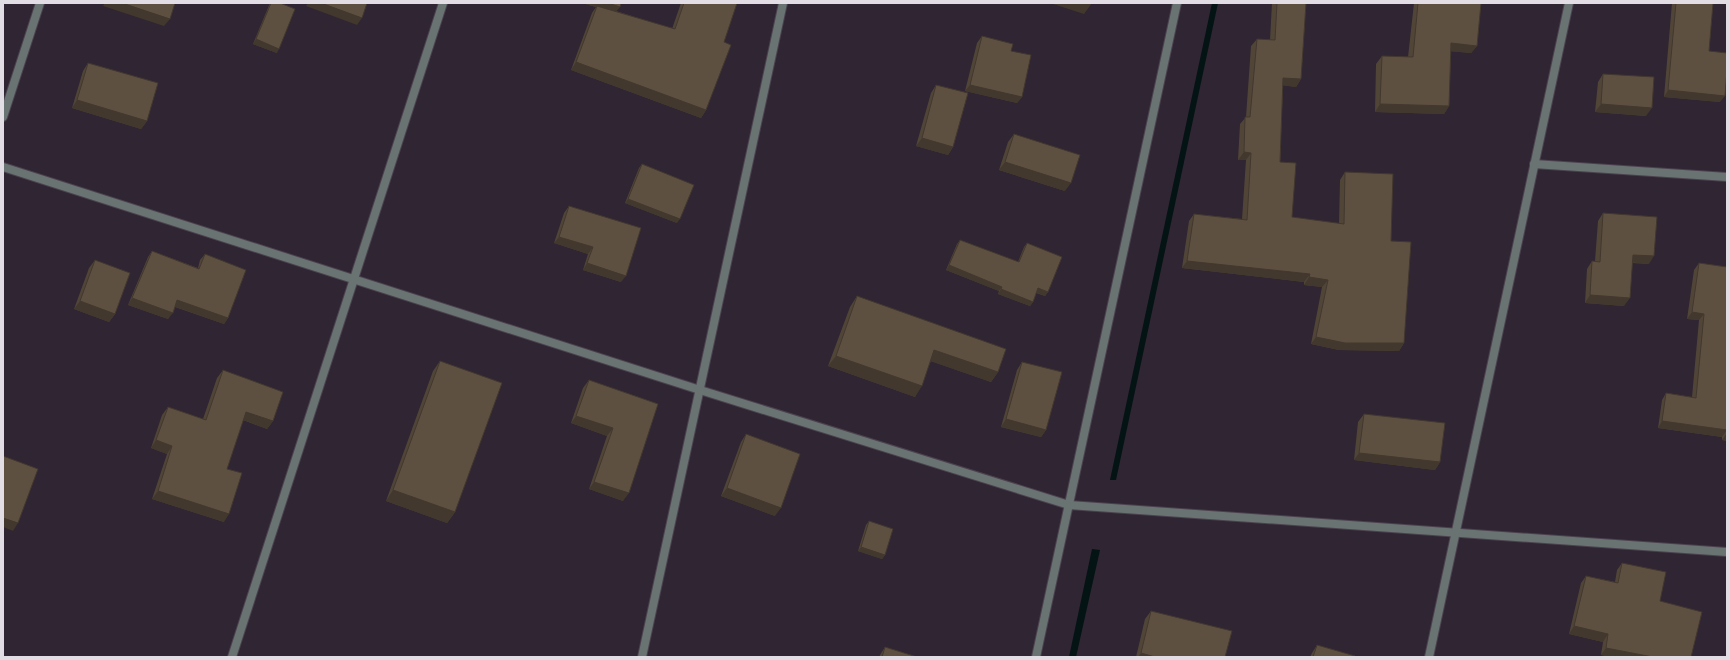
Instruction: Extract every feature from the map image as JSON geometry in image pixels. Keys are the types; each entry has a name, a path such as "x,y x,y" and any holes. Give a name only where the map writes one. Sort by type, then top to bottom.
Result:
{"street":[{"path":"3,117 40,3"},
{"path":"232,657 443,3"},
{"path":"642,657 782,3"},
{"path":"1036,657 1177,3"},
{"path":"1429,657 1569,3"},
{"path":"1534,164 1727,177"},
{"path":"3,167 354,278 700,390 1069,505 1727,552"}],"shaded area":[{"path":"1212,3 1218,3 1116,480 1110,480"},
{"path":"1092,549 1100,550 1076,657 1069,657"}],"building":[{"path":"122,3 175,3 170,19"},
{"path":"271,3 280,3 295,9 279,49 256,39"},
{"path":"321,3 367,3 362,18"},
{"path":"608,3 621,3 620,7"},
{"path":"684,3 737,3 724,42 731,45 706,110 576,62 597,6 675,29"},
{"path":"1277,3 1306,3 1301,79 1283,78 1280,162 1296,163 1292,217 1344,224 1345,172 1393,174 1391,241 1411,242 1404,343 1345,343 1316,337 1328,280 1309,277 1310,274 1187,261 1194,214 1247,220 1251,153 1244,152 1245,117 1250,117 1257,39 1275,40"},
{"path":"1418,3 1481,3 1477,46 1451,43 1449,106 1380,104 1382,56 1413,57"},
{"path":"1676,3 1713,3 1709,51 1727,53 1725,96 1668,90"},
{"path":"982,36 1013,44 1011,51 1031,55 1022,97 970,85"},
{"path":"88,63 158,83 147,121 77,100"},
{"path":"1603,74 1654,77 1652,108 1601,104"},
{"path":"936,85 968,93 953,147 922,138"},
{"path":"1014,134 1080,155 1071,183 1005,162"},
{"path":"642,164 694,185 680,219 628,199"},
{"path":"569,206 641,228 626,276 587,263 593,247 559,237"},
{"path":"1603,213 1657,217 1654,256 1633,255 1630,298 1590,295 1592,261 1600,262"},
{"path":"960,240 1019,262 1027,243 1062,257 1048,292 1038,288 1033,302 1001,289 1002,287 949,265"},
{"path":"152,251 199,269 205,254 246,270 228,318 177,300 173,313 132,298"},
{"path":"95,260 130,273 115,314 80,301"},
{"path":"1699,263 1727,267 1727,430 1662,421 1666,393 1696,398 1704,314 1692,312"},
{"path":"857,296 1006,349 998,372 934,350 922,386 836,356"},
{"path":"440,361 502,383 455,512 393,490"},
{"path":"1022,362 1062,372 1046,430 1006,419"},
{"path":"223,370 283,392 273,421 246,412 227,469 242,473 229,514 158,491 172,446 156,440 168,407 206,420"},
{"path":"589,380 658,404 629,493 594,482 613,428 576,416"},
{"path":"1364,414 1445,423 1440,462 1359,453"},
{"path":"746,434 800,454 781,508 727,488"},
{"path":"3,456 38,469 18,523 3,518"},
{"path":"869,521 893,529 885,555 861,547"},
{"path":"1622,563 1666,572 1660,601 1702,612 1691,657 1653,657 1606,648 1608,634 1574,626 1586,576 1618,583"},
{"path":"1151,611 1232,631 1225,657 1155,657 1141,653"},
{"path":"1317,645 1355,656 1355,657 1313,657"},
{"path":"885,647 917,657 882,657"}]}
